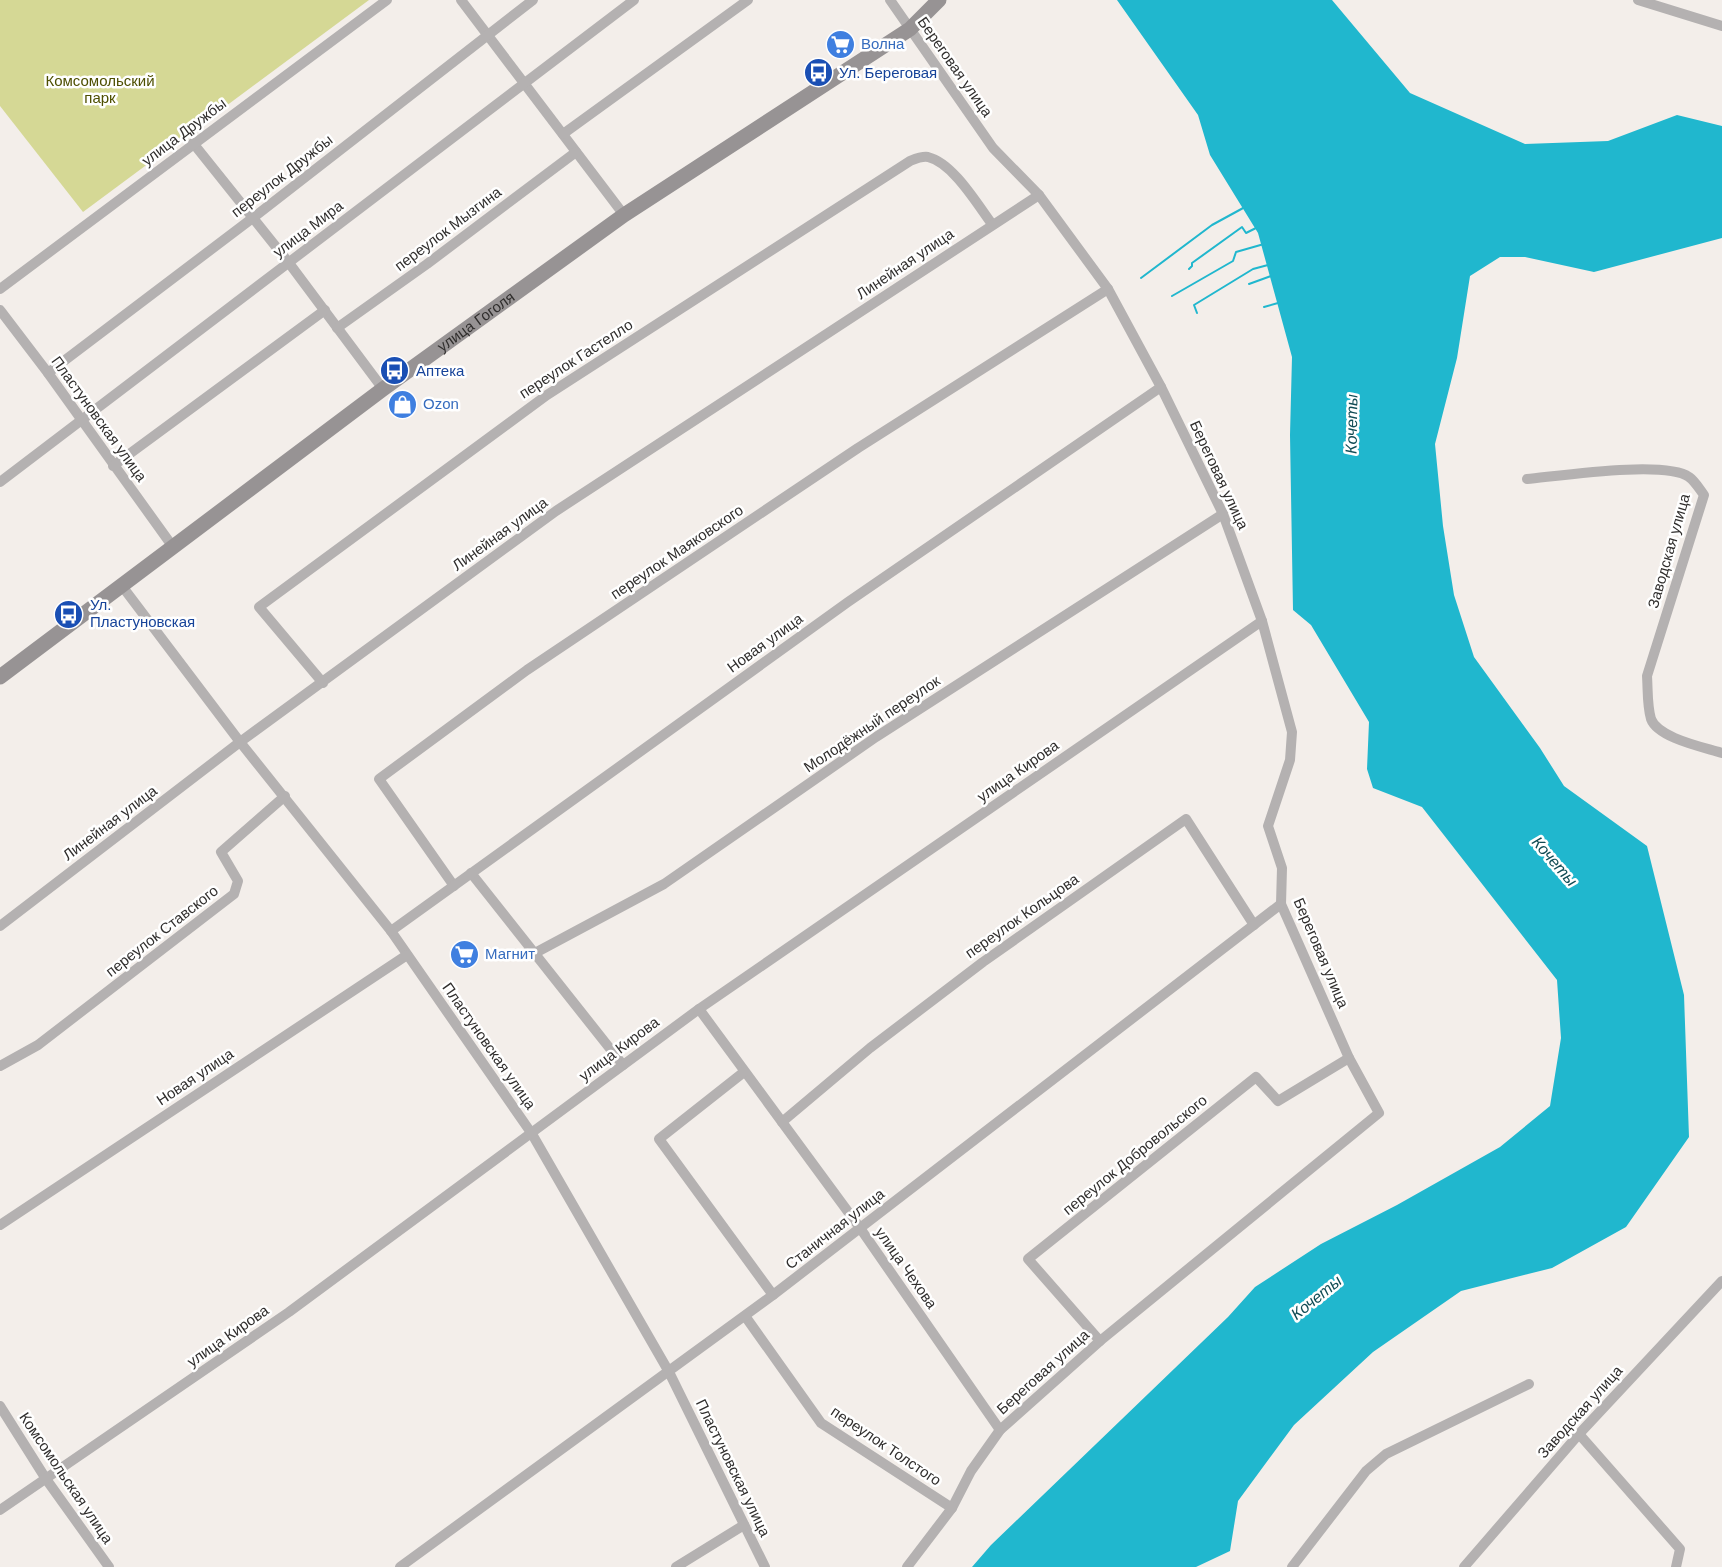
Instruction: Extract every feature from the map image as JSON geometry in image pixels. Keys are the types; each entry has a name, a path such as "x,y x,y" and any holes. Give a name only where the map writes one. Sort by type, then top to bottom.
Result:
{"street":[{"name":"улица Дружбы","path":"0,289 387,0"},
{"path":"461,0 624,215"},
{"name":"переулок Дружбы","path":"48,373 254,217 533,0"},
{"name":"улица Мира","path":"0,482 634,0"},
{"path":"563,134 748,0"},
{"name":"Береговая улица","path":"890,0 993,148 1039,195 1108,289 1161,387 1223,514 1262,621 1292,732 1290,760 1268,826 1282,868 1281,904 1349,1058 1379,1113 1100,1341 1000,1430 971,1471 952,1508 906,1567"},
{"name":"улица Гоголя","path":"0,677 382,389 624,215 910,29 939,0"},
{"path":"1638,0 1722,26"},
{"path":"193,143 290,263 382,389"},
{"name":"переулок Мызгина","path":"337,327 427,264 576,152"},
{"name":"переулок Гастелло","path":"323,683 259,607 547,395 910,161 926,156 943,163 963,185 992,224"},
{"name":"Линейная улица","path":"0,926 240,742 556,511 1039,195"},
{"name":"переулок Маяковского","path":"453,886 379,779 527,670 858,448 1108,289"},
{"name":"Пластуновская улица","path":"0,310 48,373 172,547"},
{"path":"113,466 325,310"},
{"name":"Новая улица","path":"391,931 848,602 1161,387"},
{"name":"Заводская улица","path":"1527,479 1626,471 1672,471 1689,477 1704,495 1647,676 1648,704 1652,722 1666,735 1722,753"},
{"name":"Молодёжный переулок","path":"536,953 664,884 876,737 1223,514"},
{"name":"Пластуновская улица","path":"122,586 240,742 391,931 531,1134 669,1372 765,1567"},
{"name":"улица Кирова","path":"0,1510 289,1312 699,1009 1262,621"},
{"name":"переулок Ставского","path":"0,1066 38,1045 234,894 238,881 221,852 285,796"},
{"name":"переулок Кольцова","path":"782,1122 870,1048 983,962 1186,819 1254,925"},
{"path":"471,873 623,1065"},
{"name":"Станичная улица","path":"400,1567 746,1316 1281,904"},
{"name":"Новая улица","path":"0,1225 407,955"},
{"name":"улица Чехова","path":"699,1009 860,1228 1000,1430"},
{"name":"переулок Добровольского","path":"1100,1341 1028,1259 1256,1077 1278,1101 1349,1058"},
{"path":"744,1072 659,1139 773,1295"},
{"name":"Заводская улица","path":"1464,1567 1579,1434 1722,1281"},
{"name":"переулок Толстого","path":"746,1316 821,1423 952,1508"},
{"path":"1292,1567 1366,1471 1386,1454 1529,1384"},
{"name":"Комсомольская улица","path":"0,1406 46,1479 109,1567"},
{"path":"1579,1434 1680,1549 1676,1567"},
{"path":"676,1567 744,1525"}],"green space":[{"name":"Комсомольский парк","path":"0,0 369,0 83,212 0,106"}],"water":[{"name":"Кочеты","path":"1117,0 1332,0 1410,93 1525,144 1608,141 1677,115 1722,126 1722,238 1594,272 1525,257 1500,257 1470,276 1457,358 1435,444 1443,526 1454,595 1474,657 1540,748 1564,786 1647,846 1684,995 1689,1137 1626,1227 1552,1268 1461,1291 1373,1352 1294,1425 1238,1501 1230,1551 1196,1567 972,1567 991,1545 1228,1317 1255,1287 1321,1244 1397,1205 1500,1147 1550,1106 1561,1038 1557,980 1422,807 1373,788 1367,769 1369,722 1311,625 1293,610 1290,435 1292,357 1258,233 1210,155 1198,115"}],"waterway":[{"path":"1141,278 1212,225 1245,207"},
{"path":"1189,269 1192,263 1242,227 1246,233 1256,228"},
{"path":"1172,296 1233,261 1236,252 1264,244"},
{"path":"1197,313 1194,305 1253,269 1268,265"},
{"path":"1249,284 1271,276"},
{"path":"1264,307 1278,303"}],"place":[{"name":"Волна","path":"840,44"},
{"name":"Ул. Береговая","path":"818,73"},
{"name":"Аптека","path":"395,371"},
{"name":"Ozon","path":"402,404"},
{"name":"Ул. Пластуновская","path":"69,614"},
{"name":"Магнит","path":"464,954"}]}
